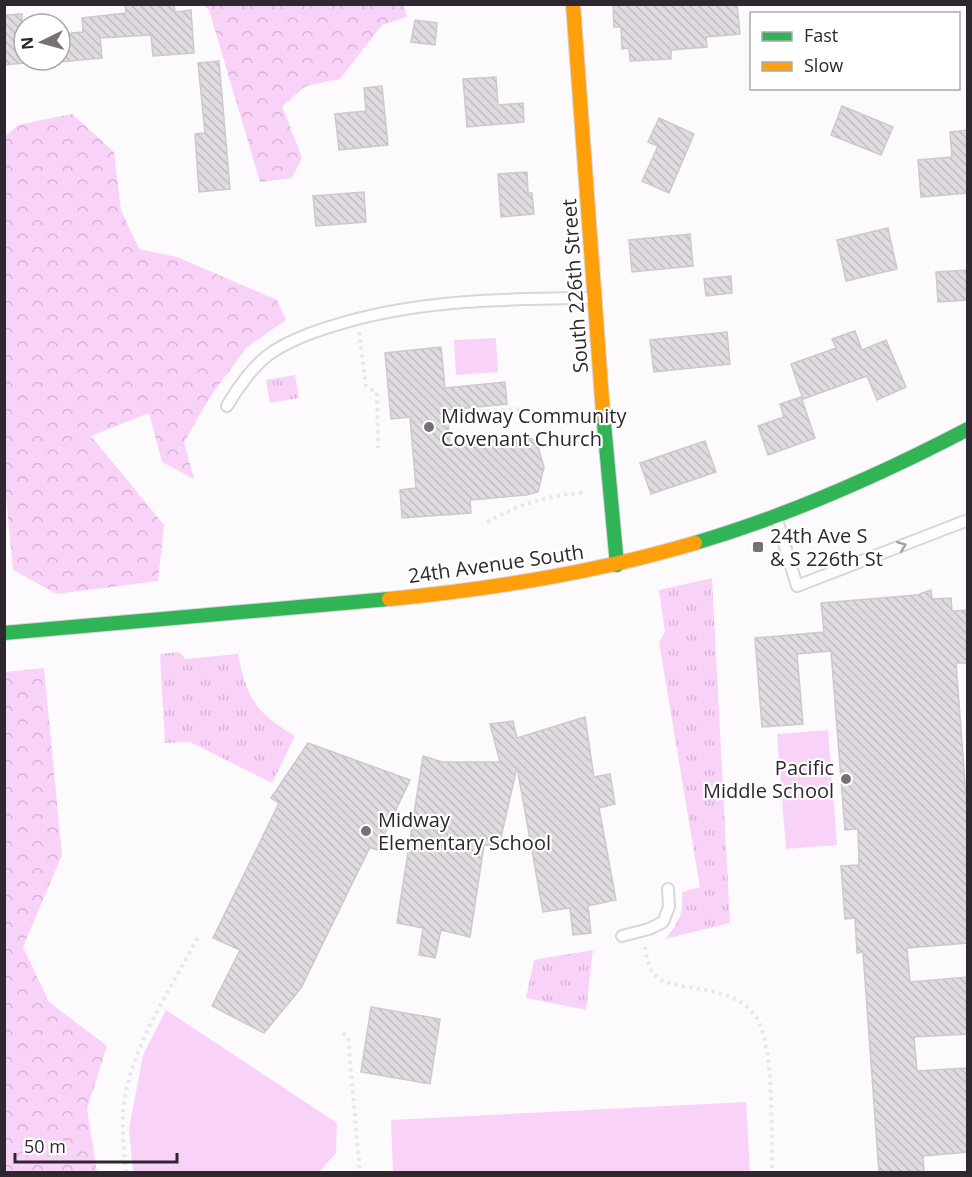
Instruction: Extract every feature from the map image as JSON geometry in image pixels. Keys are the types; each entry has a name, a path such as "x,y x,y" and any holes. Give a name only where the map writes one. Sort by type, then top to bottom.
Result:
{"street":[{"name":"South 226th Street","path":"573,4 617,565"},
{"name":"24th Avenue South","path":"4,633 203,614 434,596 526,583 617,565 708,540 776,517 881,473 968,429"}],"lane":[{"path":"227,406 245,379 272,352 300,337 357,319 459,301 595,298"},
{"path":"776,517 797,586 968,520"},
{"path":"622,936 663,922 669,907 668,889"}],"path":[{"path":"357,319 366,386 377,393 378,448"},
{"path":"448,413 525,409 567,423 604,422"},
{"path":"487,522 520,505 547,497 610,491"},
{"path":"642,931 646,955 653,973 663,981 715,991 737,999 756,1015 764,1033 768,1059 772,1173"},
{"path":"126,1173 123,1112 129,1081 141,1045 199,935"},
{"path":"343,1033 348,1038 360,1173"}],"green space":[{"path":"203,5 404,5 407,17 382,25 340,79 306,86 282,106 302,158 292,178 260,182 209,10"},
{"path":"72,114 114,152 121,210 139,249 177,257 277,300 286,320 247,347 212,394 184,442 194,479 162,462 149,413 91,436 164,525 158,581 57,594 13,570 4,474 4,137 18,125"},
{"path":"496,338 498,372 456,375 454,340"},
{"path":"295,375 299,398 270,403 266,380"},
{"path":"712,578 730,923 665,939 679,917 682,892 700,887 659,642 665,632 659,590"},
{"path":"179,652 186,659 238,654 245,682 255,703 270,719 295,736 272,783 190,742 165,743 160,654"},
{"path":"44,668 62,855 23,947 49,1002 107,1046 87,1109 97,1172 5,1172 5,672"},
{"path":"828,730 837,845 786,849 777,734"},
{"path":"593,950 586,1010 526,998 534,960"},
{"path":"166,1010 337,1123 336,1153 319,1172 133,1172 129,1129 143,1055"},
{"path":"746,1102 750,1172 393,1172 391,1120"}],"building":[{"path":"125,4 174,4 175,12 191,10 194,53 153,56 151,35 100,38 102,58 72,61 72,33 83,32 82,18 126,13"},
{"path":"613,4 737,4 740,34 706,37 707,47 671,50 671,59 630,61 629,48 622,49 621,27 614,27"},
{"path":"4,15 12,15 12,64 4,65"},
{"path":"415,20 437,23 435,45 411,42"},
{"path":"219,61 230,189 199,192 195,134 205,133 198,63"},
{"path":"496,77 498,105 523,103 524,122 467,127 463,79"},
{"path":"382,86 388,145 339,150 335,114 366,111 364,88"},
{"path":"842,106 893,127 881,155 831,135"},
{"path":"659,118 694,134 669,193 642,181 658,146 648,142"},
{"path":"968,130 968,193 921,197 918,160 952,157 950,132"},
{"path":"527,172 528,193 532,193 534,214 501,217 498,174"},
{"path":"364,192 366,222 316,226 313,196"},
{"path":"888,228 897,269 846,281 837,240"},
{"path":"690,234 693,266 632,272 629,240"},
{"path":"968,270 968,300 938,302 936,272"},
{"path":"731,276 732,293 706,296 704,279"},
{"path":"855,331 862,350 886,340 906,387 877,400 867,376 803,399 791,364 836,348 832,339"},
{"path":"727,332 730,364 654,372 650,340"},
{"name":"Midway Community Covenant Church","path":"441,347 445,388 505,382 507,404 447,410 450,444 521,436 536,440 544,467 538,492 470,500 471,513 402,518 400,490 416,488 410,417 391,419 385,353"},
{"path":"801,397 815,438 768,455 758,426 784,417 780,404"},
{"path":"705,441 716,472 651,494 640,463"},
{"path":"931,590 932,599 951,598 952,611 968,610 968,663 956,663 968,823 968,943 907,948 910,982 968,977 968,1034 914,1037 917,1071 968,1068 968,1152 923,1156 924,1173 879,1173 863,952 857,953 855,918 845,919 841,866 859,865 858,829 845,830 831,651 797,654 803,724 762,727 755,638 824,632 821,603 917,595"},
{"path":"585,717 594,777 610,774 615,804 599,808 616,900 588,906 591,933 573,935 570,908 543,912 517,767 499,846 484,845 470,937 441,930 435,958 419,955 423,928 397,923 423,756 442,762 500,762 490,724 513,721 517,738"},
{"path":"308,743 410,780 377,850 370,847 301,988 264,1033 212,1006 240,950 213,938 279,803 271,798"},
{"path":"371,1007 440,1019 430,1084 361,1072"}],"traffic: fast":[{"path":"603,413 617,565"},
{"path":"695,543 765,520 834,493 968,429"},
{"path":"4,633 389,599"}],"traffic: slow":[{"path":"573,4 603,413"},
{"path":"389,599 543,578 619,563 695,543"}],"place":[{"name":"Midway Community Covenant Church","path":"429,427"},
{"name":"24th Ave S & S 226th St","path":"758,547"},
{"name":"Pacific Middle School","path":"846,779"},
{"name":"Midway Elementary School","path":"366,831"}]}
